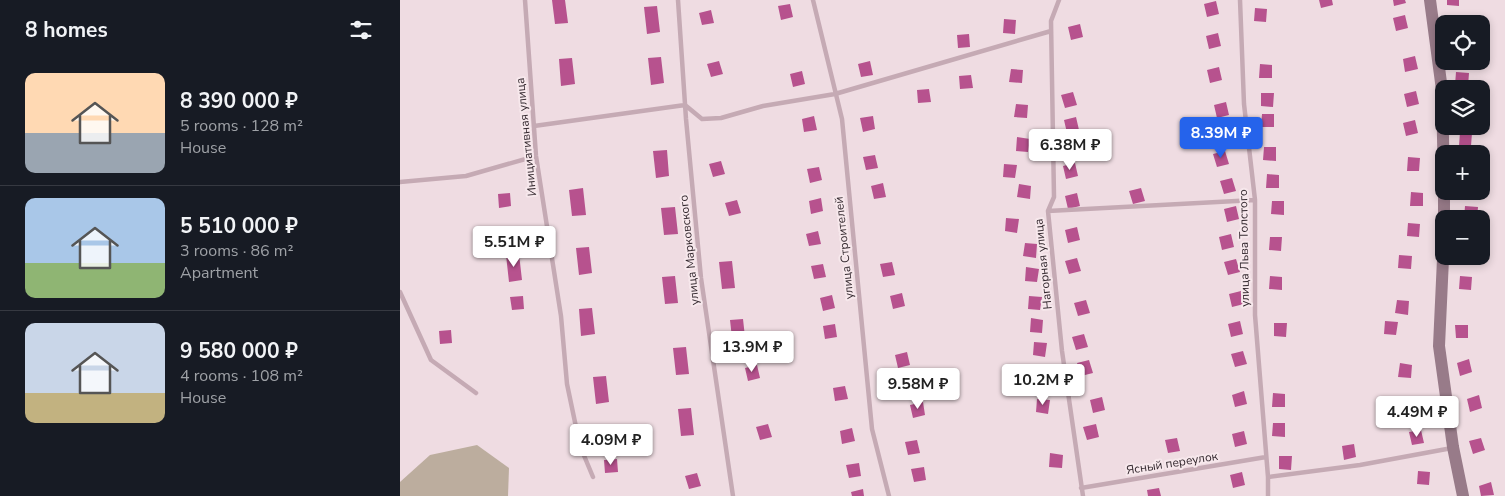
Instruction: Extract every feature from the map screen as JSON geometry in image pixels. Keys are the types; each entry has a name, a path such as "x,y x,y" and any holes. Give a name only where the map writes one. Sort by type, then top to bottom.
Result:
{"street":[{"path":"1430,0 1442,90 1443,145"},
{"path":"1443,265 1439,346 1453,447 1463,496"}],"lane":[{"name":"Инициативная улица","path":"525,0 536,156 561,316 566,384 580,446 593,476"},
{"name":"улица Марковского","path":"678,0 685,106 701,278 733,496"},
{"name":"улица Строителей","path":"814,0 842,119 872,429 889,496"},
{"name":"Нагорная улица","path":"1059,0 1051,21 1054,197 1048,212 1062,351 1080,488 1083,496"},
{"name":"улица Льва Толстого","path":"1240,0 1244,104 1256,200 1255,315 1268,496"},
{"path":"534,126 685,106 702,119 721,118 763,106 835,94 1051,31"},
{"path":"400,182 466,176 536,156"},
{"path":"1048,212 1256,200"},
{"path":"400,292 431,360 476,393"},
{"path":"1268,477 1360,465 1453,447"},
{"name":"Ясный переулок","path":"1080,488 1266,457"}],"shaded area":[{"path":"477,445 509,468 508,496 400,496 400,482 430,455"}],"building":[{"path":"552,0 565,0 568,23 555,24"},
{"path":"1319,0 1332,0 1333,5 1321,8"},
{"path":"1393,0 1405,0 1406,3 1394,6"},
{"path":"1447,0 1459,0 1459,6 1447,5"},
{"path":"1216,1 1219,14 1207,17 1204,4"},
{"path":"790,4 793,17 781,20 778,6"},
{"path":"657,6 660,32 647,34 644,7"},
{"path":"1255,8 1267,9 1266,22 1254,21"},
{"path":"711,10 714,23 702,25 699,13"},
{"path":"1405,15 1408,28 1396,31 1393,18"},
{"path":"1004,19 1016,20 1015,34 1003,33"},
{"path":"1080,24 1083,37 1071,40 1068,27"},
{"path":"1218,33 1221,46 1209,49 1206,36"},
{"path":"969,34 970,47 958,48 957,35"},
{"path":"1415,56 1418,69 1405,72 1403,59"},
{"path":"661,57 664,83 651,85 648,58"},
{"path":"572,58 575,84 561,86 559,59"},
{"path":"719,61 723,74 711,77 707,64"},
{"path":"870,61 873,75 861,77 858,64"},
{"path":"1260,64 1272,65 1272,78 1259,78"},
{"path":"1219,67 1222,80 1210,83 1207,70"},
{"path":"1011,69 1023,70 1022,83 1009,82"},
{"path":"802,71 805,84 793,87 790,74"},
{"path":"1456,72 1469,73 1468,80 1455,80"},
{"path":"971,75 973,88 960,89 959,76"},
{"path":"929,89 931,102 918,103 917,90"},
{"path":"1416,91 1419,104 1407,107 1404,94"},
{"path":"1073,92 1077,105 1065,108 1061,95"},
{"path":"1261,93 1274,93 1273,107 1261,106"},
{"path":"1226,102 1229,115 1217,118 1214,105"},
{"path":"1016,104 1028,105 1027,118 1014,117"},
{"path":"1262,114 1274,114 1274,127 1261,127"},
{"path":"814,116 817,130 804,132 802,119"},
{"path":"873,116 875,129 863,132 860,118"},
{"path":"1076,117 1079,130 1067,133 1064,120"},
{"path":"1415,120 1418,133 1406,136 1403,123"},
{"path":"1226,125 1229,138 1217,141 1214,129"},
{"path":"1460,135 1472,135 1471,145 1459,145"},
{"path":"1017,137 1030,139 1028,152 1016,151"},
{"path":"1264,147 1276,147 1276,161 1263,160"},
{"path":"667,150 669,176 656,178 653,151"},
{"path":"1225,151 1229,164 1217,167 1213,154"},
{"path":"875,155 878,168 866,170 863,157"},
{"path":"1408,157 1420,158 1419,171 1407,171"},
{"path":"721,161 725,174 713,177 709,164"},
{"path":"1075,163 1078,176 1066,179 1063,166"},
{"path":"1004,164 1017,165 1015,178 1003,177"},
{"path":"819,167 822,180 810,183 807,169"},
{"path":"1267,174 1279,175 1279,188 1266,188"},
{"path":"1232,178 1236,191 1224,194 1220,181"},
{"path":"883,183 886,197 874,199 871,186"},
{"path":"1019,184 1031,186 1030,199 1017,197"},
{"path":"583,188 586,215 572,216 569,190"},
{"path":"1141,188 1145,201 1133,204 1129,191"},
{"path":"1411,192 1423,193 1423,206 1410,206"},
{"path":"510,193 511,206 499,208 498,194"},
{"path":"1077,193 1080,206 1068,209 1065,196"},
{"path":"821,198 823,211 811,214 809,201"},
{"path":"737,200 741,213 729,216 725,203"},
{"path":"1272,201 1284,201 1284,215 1271,214"},
{"path":"1236,206 1239,219 1227,222 1224,209"},
{"path":"1465,206 1478,207 1478,210 1465,210"},
{"path":"675,207 678,234 664,235 661,208"},
{"path":"1006,218 1019,219 1017,233 1005,231"},
{"path":"1408,223 1420,224 1419,237 1407,236"},
{"path":"1077,227 1080,240 1068,243 1065,230"},
{"path":"818,231 821,244 809,246 806,234"},
{"path":"1231,234 1234,247 1222,250 1219,237"},
{"path":"1270,237 1282,237 1281,251 1269,250"},
{"path":"1025,243 1037,244 1036,258 1023,256"},
{"path":"589,247 592,273 579,275 576,248"},
{"path":"519,254 522,280 509,282 506,255"},
{"path":"1399,255 1412,256 1411,269 1398,268"},
{"path":"1077,258 1081,271 1069,274 1065,261"},
{"path":"1236,259 1240,272 1228,275 1224,262"},
{"path":"732,261 735,288 722,289 719,262"},
{"path":"892,262 895,275 883,277 880,264"},
{"path":"823,264 826,277 814,279 811,266"},
{"path":"1026,267 1039,269 1037,282 1025,281"},
{"path":"675,276 678,303 665,304 662,277"},
{"path":"1270,276 1282,277 1282,290 1269,289"},
{"path":"1460,276 1472,277 1471,290 1459,289"},
{"path":"1241,291 1244,304 1232,307 1229,294"},
{"path":"902,293 905,306 893,309 890,296"},
{"path":"832,295 835,308 823,311 820,298"},
{"path":"523,296 524,309 512,310 510,297"},
{"path":"1029,296 1042,297 1040,310 1028,309"},
{"path":"1086,300 1090,313 1078,316 1074,303"},
{"path":"1397,300 1409,301 1408,315 1395,313"},
{"path":"592,308 595,334 581,336 579,309"},
{"path":"1031,318 1043,320 1042,333 1030,332"},
{"path":"743,319 746,346 733,347 730,320"},
{"path":"1240,321 1243,334 1231,337 1228,324"},
{"path":"1385,321 1398,322 1396,335 1384,334"},
{"path":"1274,323 1287,323 1286,337 1274,336"},
{"path":"835,324 837,337 825,339 823,326"},
{"path":"1455,325 1468,325 1468,338 1456,338"},
{"path":"451,330 452,343 440,344 439,331"},
{"path":"1084,334 1088,347 1076,350 1072,337"},
{"path":"1034,342 1047,343 1045,357 1033,355"},
{"path":"686,347 689,374 676,375 673,348"},
{"path":"1243,351 1247,364 1235,367 1231,354"},
{"path":"907,352 910,365 898,368 895,355"},
{"path":"1469,359 1472,372 1460,376 1457,363"},
{"path":"1089,360 1093,373 1081,376 1077,363"},
{"path":"1400,363 1412,365 1411,378 1398,377"},
{"path":"757,365 760,378 748,381 745,368"},
{"path":"1035,366 1047,368 1046,381 1034,380"},
{"path":"606,376 609,402 596,404 593,377"},
{"path":"845,386 848,399 835,401 833,388"},
{"path":"1244,391 1247,404 1235,407 1232,395"},
{"path":"1273,393 1285,394 1285,407 1272,407"},
{"path":"1479,395 1482,408 1470,412 1467,399"},
{"path":"1411,396 1423,397 1422,411 1409,409"},
{"path":"1102,397 1105,410 1093,413 1090,400"},
{"path":"1037,399 1050,400 1048,414 1036,412"},
{"path":"923,402 925,415 913,418 910,405"},
{"path":"691,408 694,435 681,436 678,409"},
{"path":"1273,423 1285,423 1285,437 1272,436"},
{"path":"768,424 772,437 760,440 756,427"},
{"path":"1096,424 1099,437 1087,440 1083,427"},
{"path":"852,428 855,441 842,444 840,431"},
{"path":"1421,430 1424,443 1412,445 1409,432"},
{"path":"1244,431 1247,444 1235,447 1232,434"},
{"path":"1177,438 1180,451 1168,453 1165,440"},
{"path":"1481,438 1485,450 1473,454 1469,441"},
{"path":"917,440 920,453 908,455 905,442"},
{"path":"1354,444 1356,457 1344,460 1342,446"},
{"path":"1050,453 1063,455 1062,468 1049,467"},
{"path":"1279,456 1292,456 1291,470 1279,469"},
{"path":"617,459 618,472 605,473 604,460"},
{"path":"859,463 861,476 849,478 846,465"},
{"path":"924,467 926,480 914,482 911,469"},
{"path":"1418,471 1430,472 1429,485 1417,484"},
{"path":"1242,472 1245,485 1233,488 1230,475"},
{"path":"697,473 701,486 689,489 685,476"},
{"path":"1491,482 1494,495 1481,496 1479,486"},
{"path":"1159,488 1161,496 1148,496 1147,490"},
{"path":"863,489 864,496 852,496 851,492"}]}
